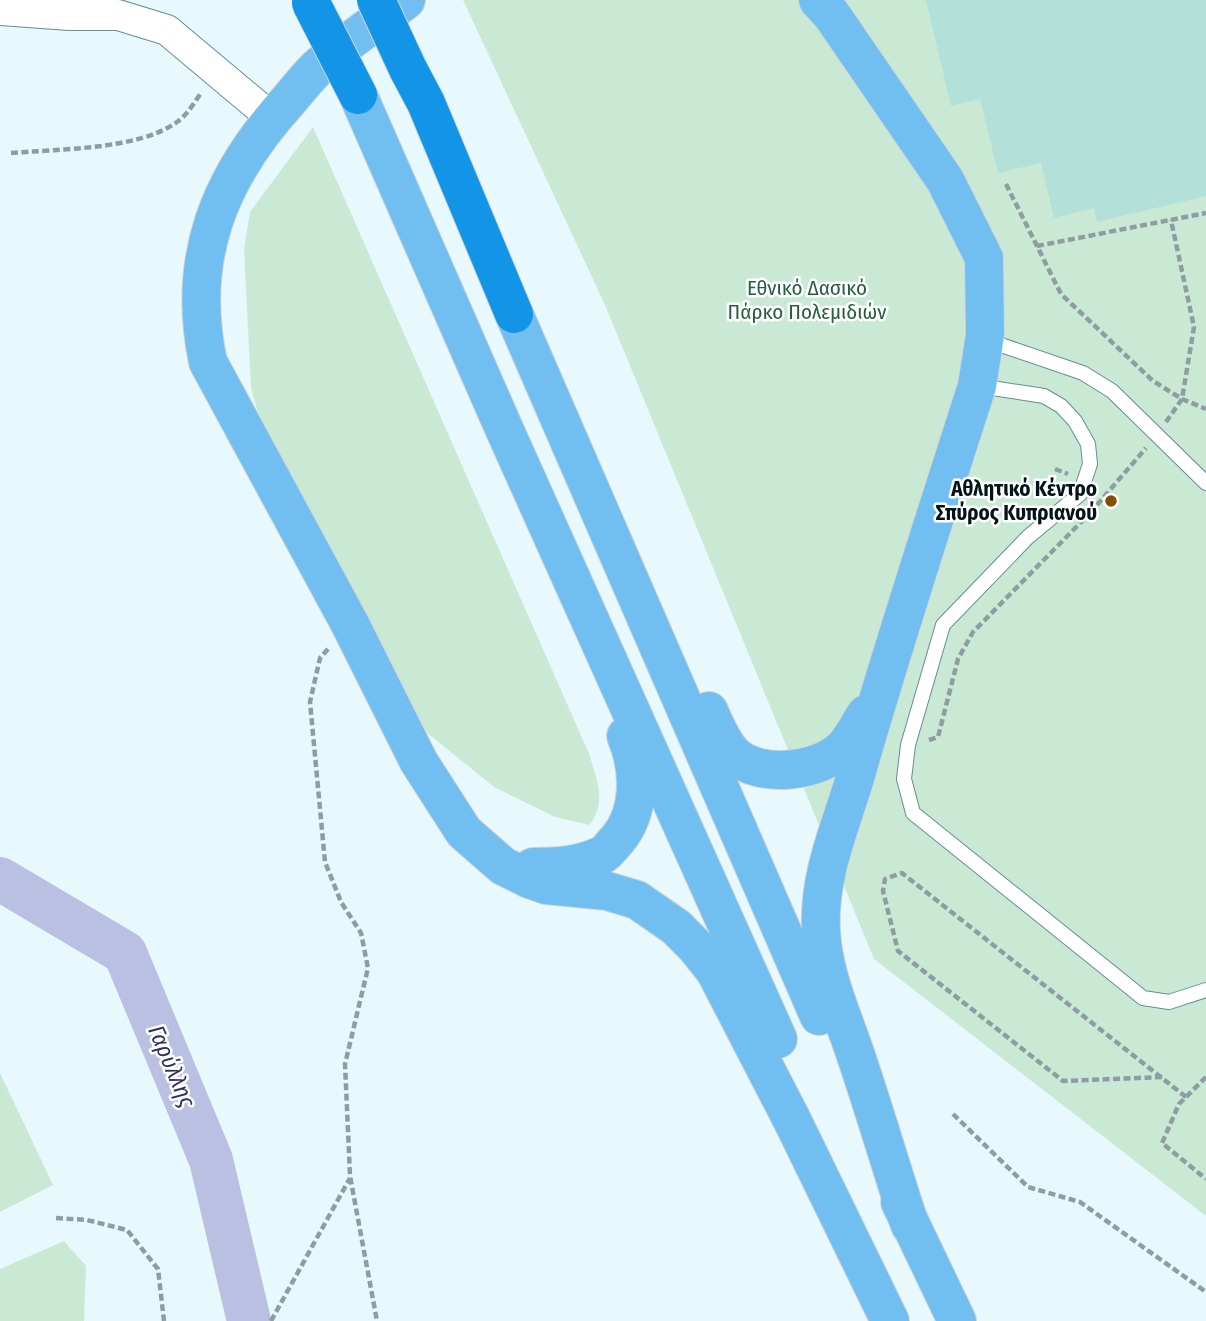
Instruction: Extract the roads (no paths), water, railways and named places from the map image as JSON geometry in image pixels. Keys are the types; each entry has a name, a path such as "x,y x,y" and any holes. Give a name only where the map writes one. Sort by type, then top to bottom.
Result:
{"highway":[{"path":"376,0 426,103 514,314"},
{"path":"310,1 358,95"}],"main road":[{"path":"406,0 317,68 272,118 222,194 204,258 201,329 208,362 350,624 419,762 464,832 503,866 546,885 607,891 637,900 676,927 695,946 715,971 792,1120 890,1321"},
{"path":"818,0 831,14 945,180 984,258 985,335 977,386 880,691 822,889 821,929 825,965 910,1224"},
{"path":"358,95 745,968 908,1321"},
{"path":"514,314 598,450 717,729 734,755 751,764 768,768 807,768 827,760 845,747 880,691"},
{"path":"514,314 910,1224 957,1321"},
{"path":"502,424 629,742 636,777 636,799 627,828 604,854 567,867 503,866"}],"street":[{"path":"0,10 118,15 167,30 272,118"}],"lane":[{"path":"985,335 1001,345 1083,373 1112,391 1206,483"},
{"path":"977,386 1044,396 1061,406 1075,421 1088,444 1090,464 1080,494 1028,537 943,625 908,745 904,779 913,813 1143,998 1168,1002 1206,990"}],"waterway":[{"name":"Γαρύλλης","path":"0,879 125,953 211,1160 249,1321"}],"place":[{"name":"Αθλητικό Κέντρο Σπύρος Κυπριανού","path":"1111,501"}],"park label":[{"name":"Εθνικό Δασικό Πάρκο Πολεμιδιών","path":"807,300"}]}
